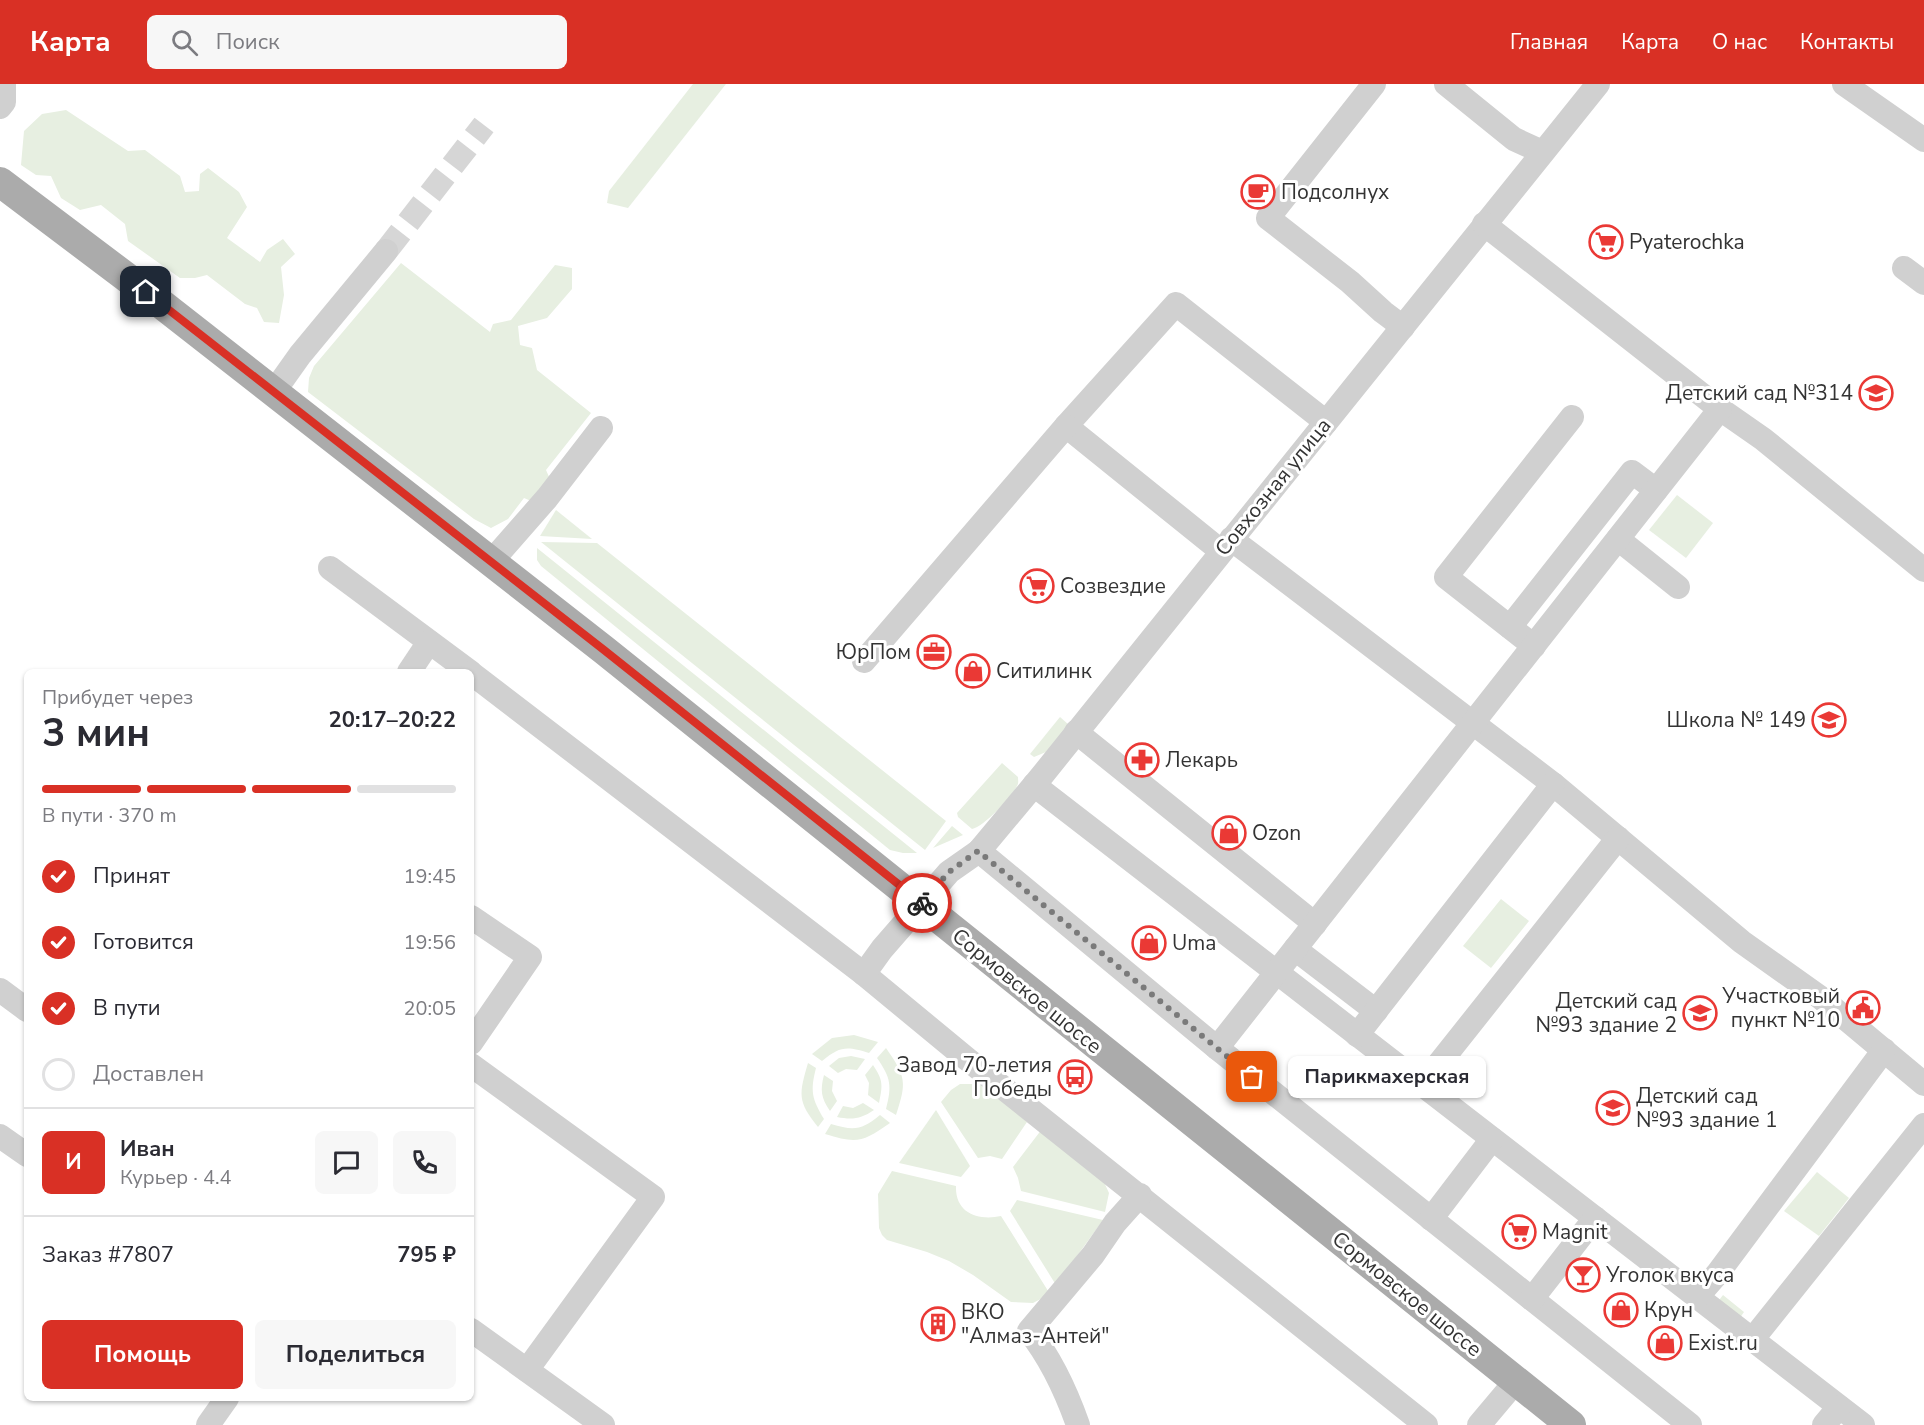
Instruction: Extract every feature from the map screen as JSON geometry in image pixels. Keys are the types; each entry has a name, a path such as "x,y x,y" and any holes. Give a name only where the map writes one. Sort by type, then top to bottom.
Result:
{"main road":[{"name":"Сормовское шоссе","path":"0,182 69,233 613,658 1571,1425"}],"street":[{"path":"0,107 4,102 3,84"},
{"path":"1374,84 1268,218 1350,282 1402,327"},
{"path":"1446,84 1514,139 1542,152"},
{"name":"Совхозная улица","path":"864,974 882,949 949,872 978,851 1034,785 1598,84"},
{"path":"1844,84 1924,140"},
{"path":"1484,224 1720,409 1763,439 1924,570"},
{"path":"273,393 300,355 386,251"},
{"path":"1904,268 1924,283"},
{"path":"864,661 1066,426 1176,304 1326,422"},
{"path":"1217,1048 1720,409"},
{"path":"1534,646 1446,577 1572,417"},
{"path":"1066,426 1226,545 1474,722 1553,784 1742,942 1821,998 1924,1084"},
{"path":"490,563 547,498 601,428"},
{"path":"1510,627 1632,472 1656,490"},
{"path":"1618,539 1678,587"},
{"path":"330,568 466,669"},
{"path":"411,669 429,642"},
{"path":"474,675 864,974 1426,1425"},
{"path":"1076,732 1315,924"},
{"path":"1357,1035 1553,784"},
{"path":"1034,785 1752,1340 1832,1416 1863,1425"},
{"path":"1422,1085 1618,838"},
{"path":"978,851 1217,1048 1690,1425"},
{"path":"474,919 530,957 474,1039"},
{"path":"1295,949 1376,1011"},
{"path":"0,990 24,1008"},
{"path":"1697,1297 1718,1273 1884,1050"},
{"path":"474,1067 653,1197 527,1370"},
{"path":"1752,1340 1924,1125"},
{"path":"0,1136 24,1153"},
{"path":"1431,1219 1492,1139"},
{"path":"1078,1425 1055,1369 1029,1331 1086,1263 1115,1222 1140,1195"},
{"path":"1532,1299 1595,1218"},
{"path":"474,1332 596,1423"},
{"path":"1479,1425 1516,1381"},
{"path":"208,1425 225,1401"}],"shaded area":[{"path":"693,84 726,84 628,208 607,203 609,191"},
{"path":"66,110 128,151 145,150 180,176 185,192 199,191 200,174 208,168 239,192 247,207 227,238 260,262 267,250 283,239 295,254 281,267 284,295 279,323 264,322 257,308 245,304 207,275 180,278 128,241 125,224 101,205 80,210 61,198 51,176 36,175 21,165 24,131 42,114"},
{"path":"401,263 490,332 493,324 511,320 555,265 572,268 572,289 547,318 518,326 520,345 532,348 537,370 591,413 546,470 550,479 531,501 524,498 508,519 491,528 474,519 308,392 309,378 314,366"},
{"path":"1677,495 1713,523 1686,558 1649,530"},
{"path":"556,510 592,539 540,536"},
{"path":"541,542 597,543 946,821 925,850"},
{"path":"537,548 917,853 890,850 541,566 537,560"},
{"path":"1060,717 1069,725 1046,752 1034,757 1030,754"},
{"path":"1002,763 1018,777 1017,786 990,817 972,829 958,817 957,813"},
{"path":"952,826 963,835 933,848"},
{"path":"1501,899 1529,921 1491,968 1463,946"},
{"path":"854,1035 878,1042 869,1053 849,1048 834,1052 822,1061 812,1054 832,1038"},
{"path":"886,1048 898,1066 903,1080 902,1095 896,1115 886,1109 889,1082 877,1058"},
{"path":"851,1056 865,1059 857,1070 846,1069 838,1073 829,1066 839,1058"},
{"path":"808,1063 816,1068 813,1095 824,1119 818,1127 806,1110 802,1097"},
{"path":"873,1065 881,1083 879,1103 868,1095 869,1083 865,1075"},
{"path":"824,1075 833,1081 832,1091 837,1101 830,1111 822,1094"},
{"path":"960,1084 978,1084 987,1088 1027,1122 1002,1159 990,1156 978,1158 941,1102 951,1090"},
{"path":"863,1103 874,1110 856,1118 837,1117 843,1106 853,1108"},
{"path":"936,1110 970,1166 961,1177 899,1163"},
{"path":"880,1115 890,1123 866,1137 853,1140 825,1134 831,1124 857,1128 868,1124"},
{"path":"1042,1129 1103,1180 1109,1193 1105,1212 1021,1191 1013,1167"},
{"path":"892,1171 956,1186 959,1203 970,1213 984,1217 1001,1216 1050,1294 1033,1303 1011,1302 949,1261 887,1240 879,1228 878,1194"},
{"path":"1817,1172 1849,1198 1819,1236 1784,1211"},
{"path":"1017,1200 1103,1220 1056,1285 1010,1211"},
{"path":"1723,1295 1744,1312 1735,1325 1713,1308"}],"tunnel":[{"path":"386,251 484,125"}],"way so far":[{"path":"922,903 949,872 978,851 1252,1077"}],"place":[{"name":"Подсолнух","path":"1258,192"},
{"name":"Pyaterochka","path":"1606,242"},
{"name":"Детский сад №314","path":"1876,393"},
{"name":"Созвездие","path":"1037,586"},
{"name":"ЮрПом","path":"934,652"},
{"name":"Ситилинк","path":"973,671"},
{"name":"Школа № 149","path":"1829,720"},
{"name":"Лекарь","path":"1142,760"},
{"name":"Ozon","path":"1229,833"},
{"name":"Uma","path":"1149,943"},
{"name":"Участковый пункт №10","path":"1863,1008"},
{"name":"Детский сад №93 здание 2","path":"1700,1013"},
{"name":"Завод 70-летия Победы","path":"1075,1077"},
{"name":"Парикмахерская","path":"1252,1077"},
{"name":"Детский сад №93 здание 1","path":"1613,1108"},
{"name":"Magnit","path":"1519,1232"},
{"name":"Уголок вкуса","path":"1583,1275"},
{"name":"Крун","path":"1621,1310"},
{"name":"ВКО \"Алмаз-Антей\"","path":"938,1324"},
{"name":"Exist.ru","path":"1665,1343"}],"route":[{"path":"146,292 186,326 604,650 904,891 922,903"}]}
